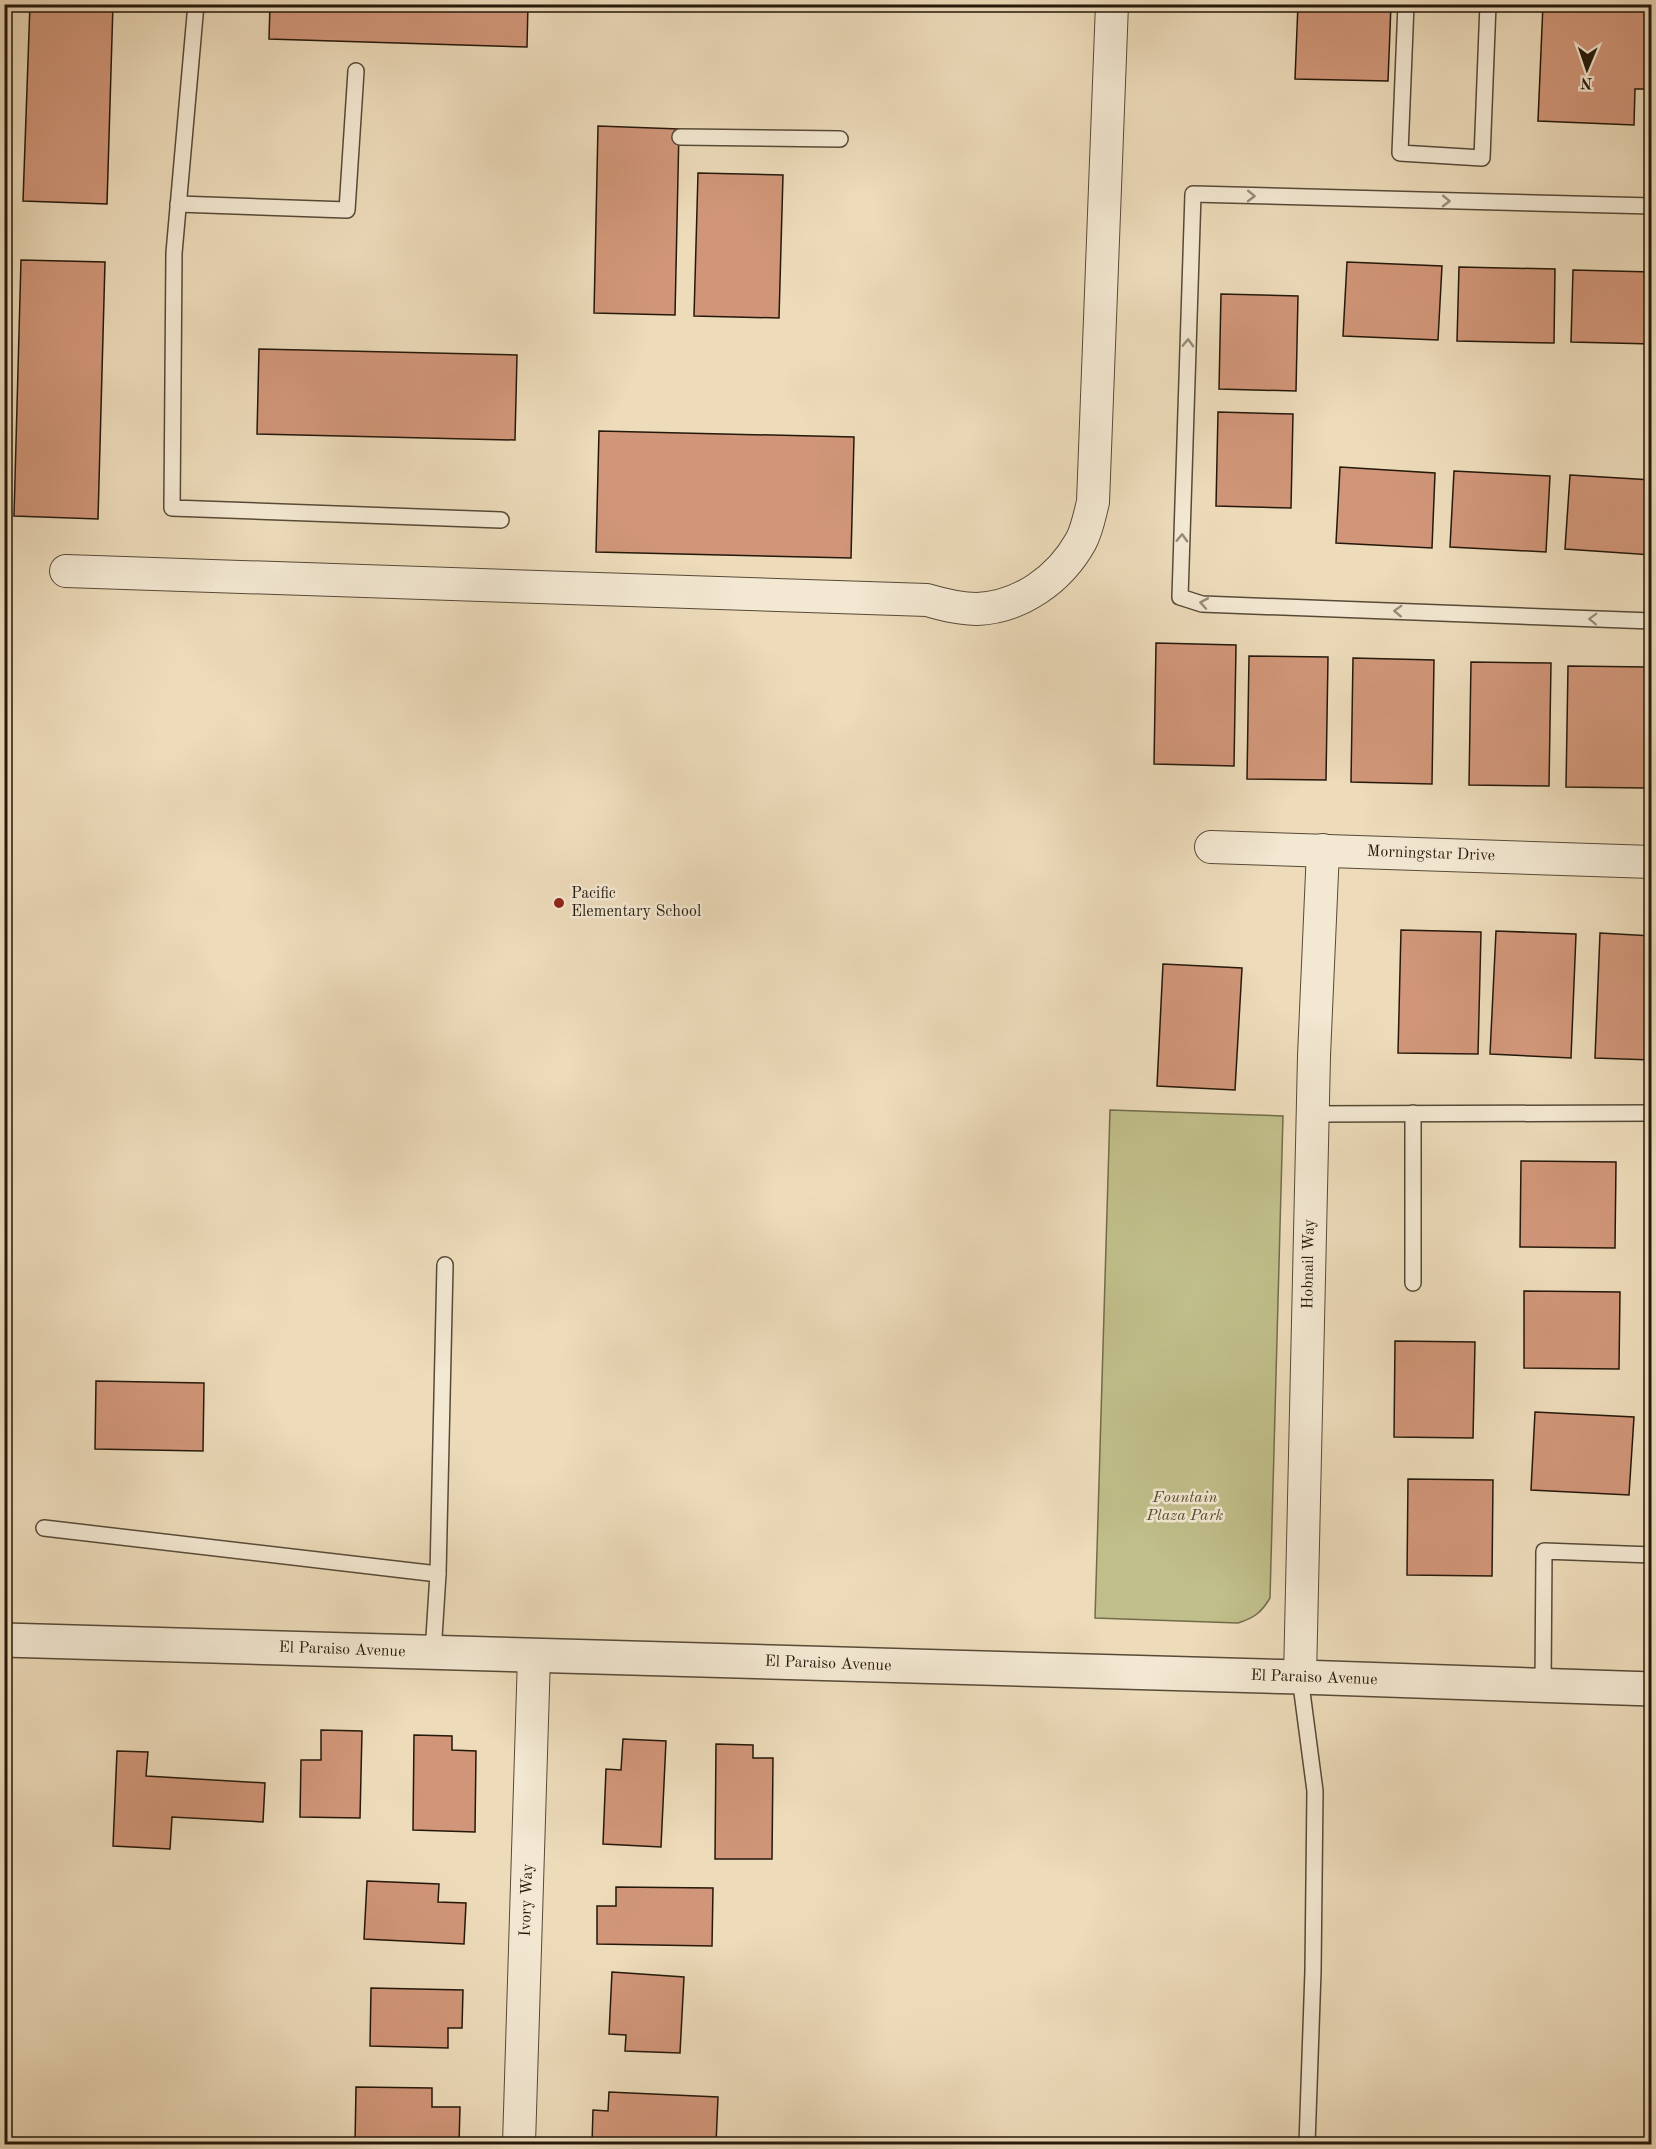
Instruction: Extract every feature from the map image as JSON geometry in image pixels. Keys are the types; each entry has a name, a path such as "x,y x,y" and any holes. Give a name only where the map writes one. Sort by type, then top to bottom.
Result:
{"street":[{"path":"66,571 927,600 952,608 978,609 1004,604 1029,595 1051,580 1068,562 1082,539 1093,502 1113,4"},
{"name":"Morningstar Drive","path":"1211,847 1652,862"},
{"name":"Hobnail Way","path":"1300,1677 1313,1114 1323,850"},
{"name":"El Paraiso Avenue","path":"4,1640 1652,1689"},
{"name":"Ivory Way","path":"519,2145 534,1656"}],"lane":[{"path":"196,4 174,253 172,508 501,520"},
{"path":"1406,4 1400,153 1482,158 1488,4"},
{"path":"178,204 347,210 356,71"},
{"path":"680,137 840,139"},
{"path":"1652,206 1192,194 1180,597 1202,604 1652,621"},
{"path":"1413,1113 1413,1283"},
{"path":"1313,1114 1652,1113"},
{"path":"433,1653 438,1574 445,1265"},
{"path":"44,1528 438,1574"},
{"path":"1543,1686 1544,1551 1652,1555"},
{"path":"1300,1677 1315,1791 1313,1971 1307,2145"}],"green space":[{"name":"Fountain Plaza Park","path":"1110,1110 1283,1116 1270,1598 1257,1614 1238,1623 1095,1618"}],"building":[{"path":"30,4 113,4 107,204 23,201"},
{"path":"270,4 528,4 527,47 269,39"},
{"path":"1298,4 1391,4 1388,81 1295,79"},
{"path":"1543,4 1652,4 1652,89 1635,89 1634,125 1538,121"},
{"path":"598,126 679,129 675,315 594,313"},
{"path":"698,173 783,175 779,318 694,316"},
{"path":"21,260 105,262 98,519 14,516"},
{"path":"1347,262 1442,266 1438,340 1343,336"},
{"path":"1459,267 1555,269 1554,343 1457,341"},
{"path":"1573,270 1652,272 1652,344 1571,342"},
{"path":"1221,294 1298,296 1296,391 1219,389"},
{"path":"259,349 517,355 515,440 257,434"},
{"path":"1218,412 1293,414 1291,508 1216,506"},
{"path":"599,431 854,437 851,558 596,552"},
{"path":"1340,467 1435,473 1432,548 1336,543"},
{"path":"1454,471 1550,476 1546,552 1450,547"},
{"path":"1570,475 1652,480 1652,555 1565,549"},
{"path":"1156,643 1236,645 1234,766 1154,764"},
{"path":"1249,656 1328,657 1326,780 1247,779"},
{"path":"1353,658 1434,660 1432,784 1351,782"},
{"path":"1471,662 1551,663 1549,786 1469,785"},
{"path":"1568,666 1648,667 1646,788 1566,787"},
{"path":"1401,930 1481,932 1478,1054 1398,1053"},
{"path":"1496,931 1576,934 1571,1058 1490,1054"},
{"path":"1600,933 1652,936 1652,1060 1595,1058"},
{"path":"1163,964 1242,968 1235,1090 1157,1086"},
{"path":"1521,1161 1616,1162 1615,1248 1520,1247"},
{"path":"1524,1291 1620,1292 1619,1369 1524,1368"},
{"path":"1395,1341 1475,1342 1473,1438 1394,1437"},
{"path":"96,1381 204,1383 203,1451 95,1449"},
{"path":"1535,1412 1634,1417 1629,1495 1531,1490"},
{"path":"1408,1479 1493,1480 1492,1576 1407,1575"},
{"path":"321,1730 362,1731 360,1818 300,1817 301,1760 321,1760"},
{"path":"414,1735 452,1736 452,1750 476,1751 475,1832 413,1830"},
{"path":"623,1739 666,1741 661,1847 603,1844 606,1769 621,1770"},
{"path":"716,1744 753,1745 753,1758 773,1758 772,1859 715,1859"},
{"path":"117,1751 148,1752 146,1776 265,1783 263,1822 172,1817 170,1849 113,1846"},
{"path":"367,1881 439,1884 438,1902 466,1903 464,1944 364,1939"},
{"path":"616,1887 713,1888 712,1946 597,1944 597,1906 616,1906"},
{"path":"612,1972 684,1977 680,2053 625,2051 626,2035 609,2034"},
{"path":"371,1988 463,1990 462,2028 448,2028 448,2048 370,2046"},
{"path":"356,2087 432,2088 432,2107 460,2107 459,2144 355,2144"},
{"path":"609,2092 718,2097 716,2144 592,2144 593,2110 608,2111"}],"place":[{"name":"Pacific Elementary School","path":"559,903"}]}
